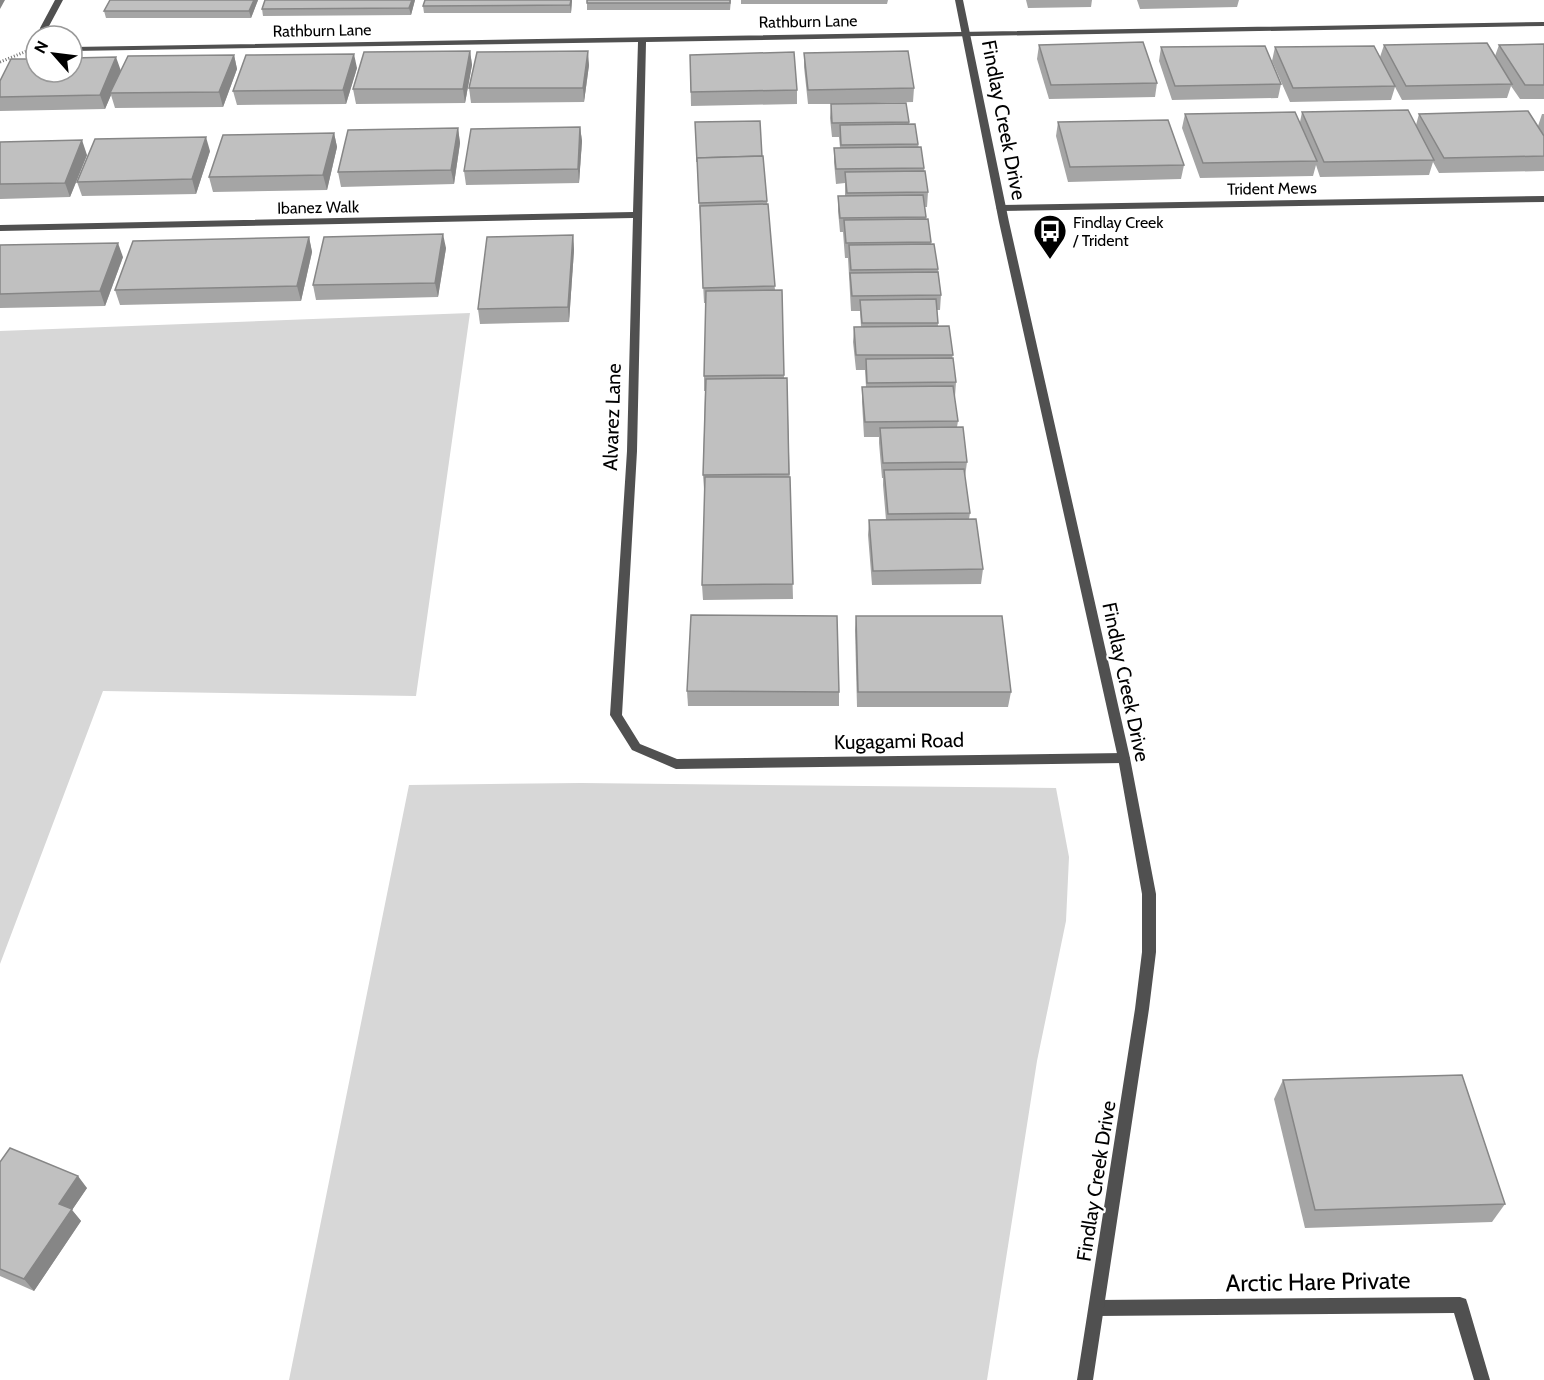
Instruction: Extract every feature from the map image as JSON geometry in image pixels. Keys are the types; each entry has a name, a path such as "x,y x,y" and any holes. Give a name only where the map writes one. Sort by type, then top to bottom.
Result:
{"street":[{"path":"46,24 58,0"},
{"name":"Findlay Creek Drive","path":"959,0 1001,208 1124,758 1149,894 1149,952 1085,1380"},
{"name":"Rathburn Lane","path":"84,49 1544,24"},
{"name":"Alvarez Lane","path":"642,39 632,451 616,715 636,747 676,764"},
{"name":"Trident Mews","path":"1001,208 1544,199"},
{"name":"Ibanez Walk","path":"0,228 637,215"},
{"name":"Kugagami Road","path":"676,764 1124,758"},
{"name":"Arctic Hare Private","path":"1097,1308 1460,1305 1482,1380"}],"path":[{"path":"0,62 24,52"}],"shaded area":[{"path":"470,313 416,696 103,691 0,964 0,331"},
{"path":"581,783 1056,788 1069,857 1066,921 1037,1061 987,1380 289,1380 409,785"}],"building":[{"path":"110,0 254,0 249,11 104,11"},
{"path":"265,0 412,0 409,8 262,9"},
{"path":"425,0 571,0 570,5 423,6"},
{"path":"587,0 730,0 730,3 587,3"},
{"path":"1143,42 1157,83 1051,85 1039,45"},
{"path":"1487,43 1512,84 1406,86 1384,45"},
{"path":"1544,44 1544,85 1525,85 1499,45"},
{"path":"1265,46 1281,84 1175,86 1161,47"},
{"path":"1374,46 1395,86 1293,88 1275,47"},
{"path":"470,51 463,89 353,89 364,52"},
{"path":"588,51 583,88 469,88 477,52"},
{"path":"908,51 914,88 808,90 804,53"},
{"path":"794,52 797,90 691,92 690,55"},
{"path":"354,54 343,90 233,91 246,55"},
{"path":"234,55 219,92 110,93 128,56"},
{"path":"116,57 100,95 0,97 0,81 11,59 24,59 24,84 84,84 84,58"},
{"path":"906,103 909,122 832,123 831,104"},
{"path":"1408,110 1434,160 1324,162 1302,112"},
{"path":"1528,111 1544,136 1544,156 1444,158 1419,114"},
{"path":"1295,112 1317,161 1203,163 1185,114"},
{"path":"1168,120 1184,165 1070,167 1058,122"},
{"path":"760,121 762,156 697,158 697,162 695,122"},
{"path":"915,124 918,144 841,145 840,125"},
{"path":"580,127 578,169 464,171 471,129"},
{"path":"458,128 451,170 338,172 348,130"},
{"path":"334,133 323,175 209,177 223,135"},
{"path":"206,137 192,179 77,182 95,139"},
{"path":"82,140 65,183 0,184 0,142"},
{"path":"921,147 924,168 836,169 834,148"},
{"path":"763,156 767,201 699,203 697,158"},
{"path":"925,171 928,192 847,193 845,172"},
{"path":"923,195 926,217 840,218 838,196"},
{"path":"768,204 775,286 703,288 700,206"},
{"path":"928,219 931,242 846,243 844,220"},
{"path":"443,234 435,283 313,285 324,237"},
{"path":"573,235 568,307 478,309 487,237"},
{"path":"309,237 297,286 115,290 133,241"},
{"path":"118,243 100,291 0,294 0,245"},
{"path":"934,244 938,269 851,270 849,245"},
{"path":"938,272 941,295 852,296 850,273"},
{"path":"782,290 784,375 704,376 706,291"},
{"path":"936,299 938,323 862,323 860,300"},
{"path":"949,326 953,355 856,355 854,327"},
{"path":"953,358 956,382 867,383 866,359"},
{"path":"787,378 789,474 703,475 706,379"},
{"path":"953,386 958,421 865,422 862,387"},
{"path":"963,427 967,462 883,463 880,428"},
{"path":"964,469 970,513 888,514 884,470"},
{"path":"705,477 790,477 793,584 702,585"},
{"path":"976,519 983,569 873,571 869,520"},
{"path":"691,615 837,616 839,692 687,691"},
{"path":"856,616 1002,616 1011,692 858,692"},
{"path":"1462,1075 1505,1204 1315,1210 1283,1080"},
{"path":"10,1148 78,1176 59,1204 72,1209 24,1279 0,1269 0,1162"}],"place":[{"name":"Findlay Creek / Trident","path":"1050,260"}]}
